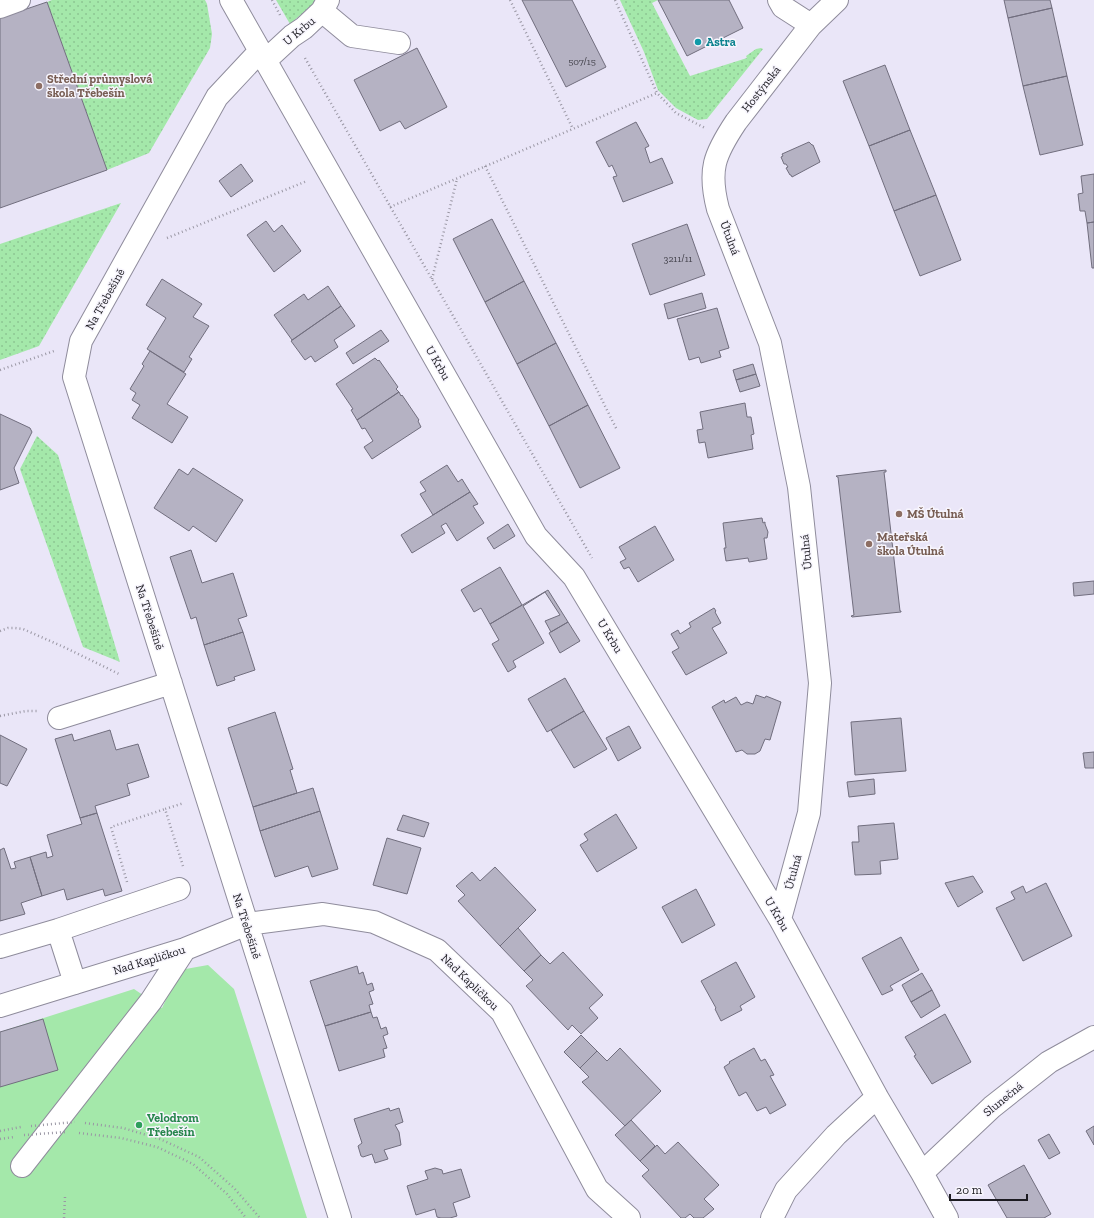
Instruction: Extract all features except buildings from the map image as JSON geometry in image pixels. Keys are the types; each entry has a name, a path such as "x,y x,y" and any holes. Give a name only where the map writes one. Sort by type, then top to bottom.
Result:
{"street":[{"path":"0,7 19,0"},
{"name":"U Krbu","path":"231,0 536,536 574,577 780,919 876,1097 922,1173 947,1218"},
{"path":"779,0 782,7 811,25"},
{"name":"Hostýnská","path":"714,193 713,176 715,160 725,138 811,25 837,0"},
{"path":"325,6 352,36 399,43"},
{"name":"U Krbu","path":"263,56 304,28 325,6"},
{"name":"Na Třebešíně","path":"263,56 217,97 81,342 74,377 161,686 247,924 340,1218"},
{"name":"Útulná","path":"714,193 718,208 770,343 799,487 820,683 809,813 780,919"},
{"path":"60,718 161,686"},
{"path":"0,947 58,930 178,889"},
{"name":"Nad Kapličkou","path":"0,1006 185,949 247,924 323,914 374,922 437,950 502,1012 597,1189 628,1218"},
{"path":"58,930 75,983"},
{"path":"22,1166 151,1001 185,949"},
{"name":"Slunečná","path":"922,1173 992,1107 1049,1062 1094,1037"},
{"path":"772,1218 786,1190 836,1134 876,1097"}],"path":[{"path":"510,0 573,129"},
{"path":"615,0 657,93 676,112 725,138"},
{"path":"292,36 596,565 574,577"},
{"path":"390,206 657,93"},
{"path":"486,166 617,430"},
{"path":"167,238 329,171"},
{"path":"432,279 457,178"},
{"path":"0,370 81,342"},
{"path":"0,631 8,628 23,629 161,686"},
{"path":"133,904 112,827 185,802"},
{"path":"165,809 189,885 178,889"},
{"path":"0,1131 31,1126 75,1122 123,1128 160,1139 199,1157 234,1188 260,1218"},
{"path":"24,1135 66,1132"},
{"path":"74,1133 121,1138 157,1147 193,1164 227,1194 246,1218"},
{"path":"64,1218 65,1197"}],"green space":[{"path":"52,0 205,0 212,34 210,48 149,153 107,170 47,2"},
{"path":"276,0 315,0 312,5 290,24"},
{"path":"620,0 658,0 652,3 690,76 747,58 746,56 756,49 763,49 707,119 698,120 676,108 658,90 644,52"},
{"path":"121,203 39,346 0,360 0,244"},
{"path":"37,436 58,455 120,662 83,647 20,469"},
{"name":"Velodrom Třebešín","path":"208,965 234,989 307,1218 0,1218 0,1032 134,989 162,1008 180,970"}],"place":[{"name":"Astra","path":"698,42"},
{"name":"Střední průmyslová škola Třebešín","path":"39,86"},
{"name":"MŠ Útulná","path":"899,514"},
{"name":"Mateřská škola Útulná","path":"869,544"},
{"name":"Velodrom Třebešín","path":"139,1125"}]}
